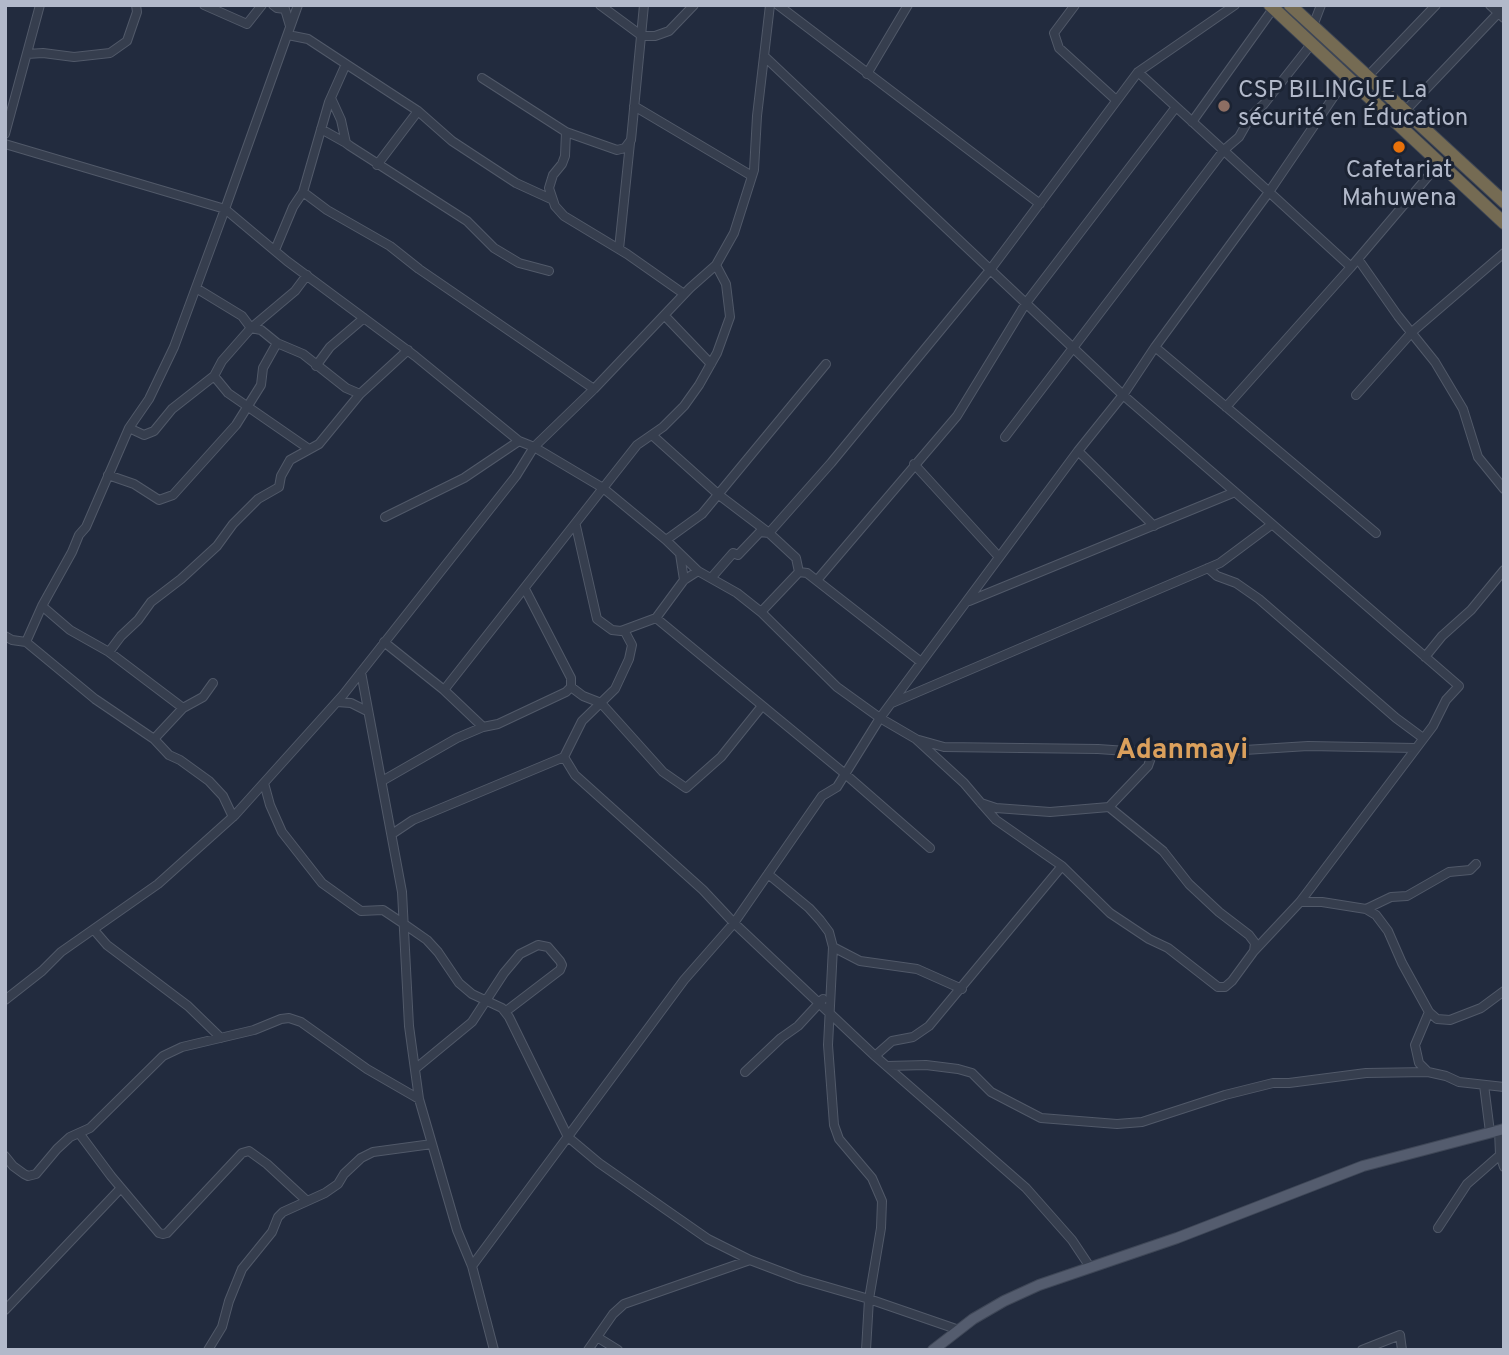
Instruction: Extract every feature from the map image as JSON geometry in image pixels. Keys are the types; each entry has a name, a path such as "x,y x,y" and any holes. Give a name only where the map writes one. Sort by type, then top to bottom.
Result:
{"highway":[{"path":"1290,5 1405,111 1501,193"},
{"path":"1270,9 1504,223"}],"main road":[{"path":"933,1350 959,1329 1004,1301 1039,1285 1190,1234 1363,1166 1498,1131"}],"street":[{"path":"5,134 40,5"},
{"path":"27,54 74,57 110,53 128,41 137,12 136,5"},
{"path":"204,5 247,24 262,5"},
{"path":"273,5 285,9 289,30"},
{"path":"26,642 79,535 86,527 129,428 149,398 174,347 298,5"},
{"path":"600,5 642,36 655,36 669,31 694,5"},
{"path":"619,249 644,5"},
{"path":"5,1000 61,952 158,884 233,817 337,702 516,476 534,447 716,265 734,233 752,176 770,5"},
{"path":"778,5 1040,204"},
{"path":"867,74 908,5"},
{"path":"1075,5 1054,33 1059,47 1115,99"},
{"path":"712,577 733,553 738,555 760,533 769,533 831,463 990,270 1115,99 1138,72 1235,5"},
{"path":"1262,5 1270,9 1504,230"},
{"path":"1313,26 1321,5"},
{"path":"1368,76 1436,5"},
{"path":"1405,111 1502,12 1490,5"},
{"path":"1192,122 1270,9"},
{"path":"289,30 308,39 418,111 452,141 516,183 551,199"},
{"path":"1005,437 1224,150 1239,136 1251,116 1269,98 1308,47"},
{"path":"5,144 225,209 307,275 408,350 519,441 603,488 698,570 737,593 761,612 837,687 880,718 916,739 964,783 996,820 1062,866 1110,914 1168,948 1218,986 1225,987 1300,902 1433,726 1446,700 1459,686 1123,395 764,56"},
{"path":"275,250 293,207 303,192 331,98 346,64"},
{"path":"1138,72 1351,267"},
{"path":"482,78 566,132 617,150 625,148 631,140"},
{"path":"472,1266 684,980 734,923 822,796 837,787 890,704 1078,451 1123,395 1269,192 1345,80"},
{"path":"331,98 341,120 346,143"},
{"path":"634,106 752,176"},
{"path":"818,579 957,416 1026,303 1176,107"},
{"path":"377,164 418,111"},
{"path":"321,129 467,221 494,248 519,263 549,271"},
{"path":"566,132 565,156 553,174 549,188 551,199 564,216 619,249 684,295"},
{"path":"1226,407 1436,167"},
{"path":"303,192 327,210 390,246 419,269 594,389"},
{"path":"1356,395 1412,332 1504,253"},
{"path":"1358,259 1435,362 1462,409 1478,457 1504,489"},
{"path":"444,690 638,445 684,406 711,364 730,317 726,284 716,265"},
{"path":"129,428 144,435 154,431 172,409 214,376 222,361 251,328 295,291 307,275"},
{"path":"196,288 242,316 251,328 261,330 277,343 303,354 346,388 360,394"},
{"path":"665,316 711,364"},
{"path":"316,366 330,347 364,318"},
{"path":"108,475 134,484 159,500 173,495 222,441 248,407 261,385 262,368 277,343"},
{"path":"1155,347 1376,533"},
{"path":"109,652 151,602 217,546 233,524 258,499 279,487 281,476 290,460 319,444 360,394 408,350"},
{"path":"666,540 702,514 826,364"},
{"path":"214,376 228,393 309,449"},
{"path":"652,435 719,495 769,533 796,558 799,572"},
{"path":"385,517 464,478 519,441"},
{"path":"1078,451 1154,526"},
{"path":"914,464 999,557"},
{"path":"967,602 1235,492"},
{"path":"890,704 1220,563 1271,525"},
{"path":"576,526 597,619 612,630 624,630 656,618 684,580 698,570"},
{"path":"680,554 684,580"},
{"path":"1208,568 1217,576 1236,583 1259,599 1396,718 1423,738"},
{"path":"1425,657 1442,636 1471,610 1504,570"},
{"path":"799,572 818,579 921,662"},
{"path":"761,612 799,572"},
{"path":"382,781 457,738 498,724 566,692 571,687 572,678 525,589"},
{"path":"42,606 70,629 109,652 183,708"},
{"path":"656,618 844,773 930,848"},
{"path":"392,834 414,820 564,757 582,721 615,689 629,659 632,645 624,630"},
{"path":"5,636 26,642 95,699 154,739 169,755 209,781 223,796 233,817"},
{"path":"384,642 444,690 483,727"},
{"path":"361,672 402,892 409,1026 419,1099 457,1230 472,1266 494,1350"},
{"path":"154,739 183,708 203,697 214,683"},
{"path":"571,687 583,696 601,703 663,772 686,788 720,757 762,706"},
{"path":"337,702 351,703 367,711"},
{"path":"916,739 944,747 1153,752 1213,752 1308,746 1415,748"},
{"path":"981,803 996,808 1050,812 1109,807 1148,766 1153,752"},
{"path":"564,757 575,775 703,890 734,923 875,1056 1026,1188 1072,1240 1090,1267"},
{"path":"264,783 282,832 322,883 361,911 383,910 404,924 438,951 459,982 472,994 502,1008 568,1137 599,1163 708,1239 750,1260 800,1279 959,1329"},
{"path":"1109,807 1163,851 1189,884 1249,935 1255,943 1254,951"},
{"path":"1366,909 1391,897 1407,896 1435,878 1454,870 1470,870 1476,864"},
{"path":"875,1056 892,1041 921,1033 962,989 1062,866"},
{"path":"768,874 820,920 829,932 833,947 828,1045 835,1131 872,1178 882,1201 881,1228 869,1299 866,1350"},
{"path":"1300,902 1322,902 1366,909 1376,915 1388,930 1402,963 1429,1012 1437,1019 1450,1020 1481,1008 1504,991"},
{"path":"94,930 107,945 188,1006 221,1038"},
{"path":"415,1069 472,1022 504,973 520,954 538,945 548,947 560,961 560,970 505,1012"},
{"path":"833,947 860,961 917,969 962,989"},
{"path":"745,1072 798,1026 830,992"},
{"path":"1428,1072 1419,1063 1415,1045 1429,1012"},
{"path":"5,1156 13,1167 28,1176 36,1174 57,1149 70,1137 90,1128 158,1059 182,1047 254,1030 281,1019 289,1018 300,1022 367,1069 419,1099"},
{"path":"204,1042 209,1028"},
{"path":"887,1066 926,1065 958,1069 972,1073 991,1092 1041,1118 1117,1124 1142,1122 1225,1094 1273,1083 1366,1073 1428,1072 1459,1082 1504,1087"},
{"path":"1484,1085 1498,1131 1504,1167"},
{"path":"79,1133 159,1233 167,1233 236,1157 250,1152 307,1201"},
{"path":"208,1350 222,1327 242,1269 272,1233 278,1217 332,1188 361,1158 373,1152 432,1143"},
{"path":"1438,1228 1467,1184 1500,1155"},
{"path":"5,1173 13,1167"},
{"path":"5,1310 121,1188"},
{"path":"588,1350 613,1314 624,1304 750,1260"},
{"path":"1362,1350 1400,1335 1402,1350"},
{"path":"597,1337 618,1350"}],"place":[{"name":"CSP BILINGUE La sécurité en Éducation","path":"1224,106"},
{"name":"Cafetariat Mahuwena","path":"1399,147"}],"district":[{"name":"Adanmayi","path":"1182,752"}]}
